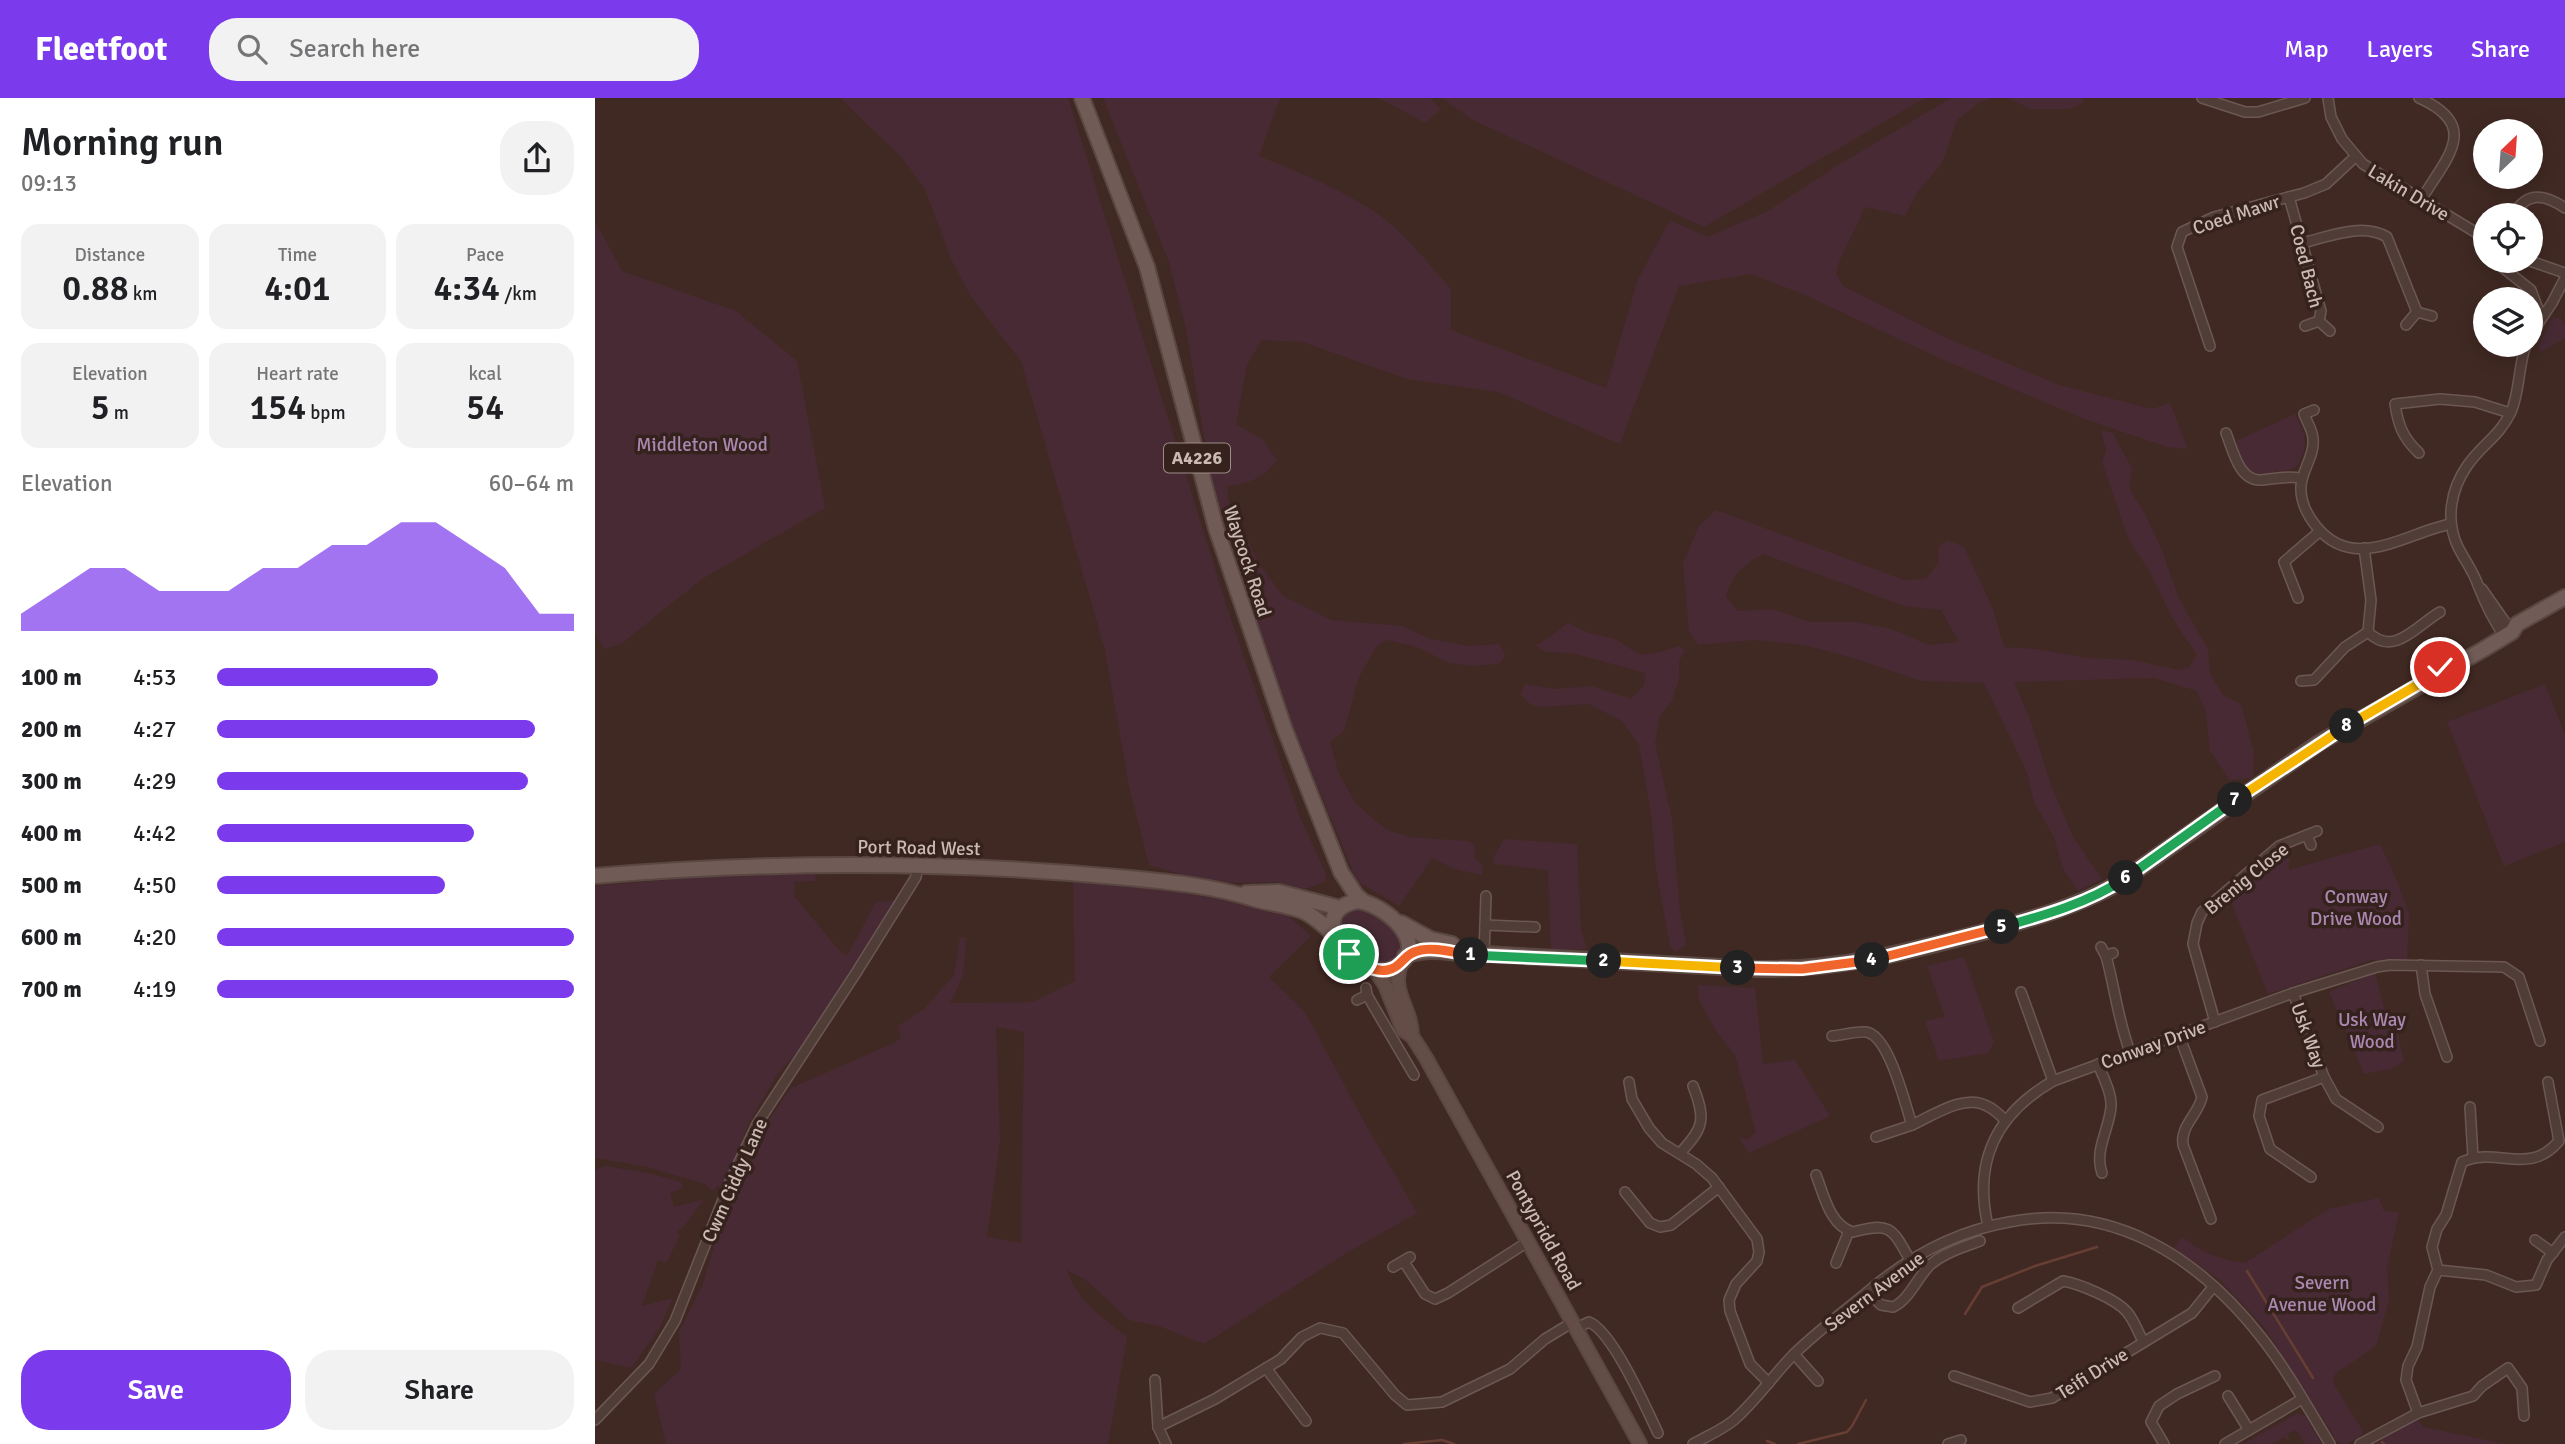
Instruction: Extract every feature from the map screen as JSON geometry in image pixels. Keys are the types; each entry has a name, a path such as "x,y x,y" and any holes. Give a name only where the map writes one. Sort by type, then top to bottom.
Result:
{"main road":[{"name":"Waycock Road","path":"1082,98 1147,267 1222,548 1299,768 1341,872 1364,902"},
{"path":"1483,954 1471,948 1430,939 1414,932 1380,908 1364,902 1350,902 1341,907 1333,921 1334,935 1342,947 1354,958 1375,970 1395,967 1404,958 1428,949 1469,955 1802,969 1851,964 1895,955 2050,913 2086,900 2117,884 2319,743 2436,674 2440,667 2565,597"},
{"name":"Port Road West","path":"595,876 715,868 918,866 1070,873 1189,884 1241,893 1279,892 1341,907"},
{"name":"Waycock Road","path":"1341,872 1341,907"},
{"name":"Port Road West","path":"1241,893 1254,899 1299,910 1319,921 1334,935"},
{"path":"1394,918 1406,934 1408,945 1404,958"},
{"name":"Pontypridd Road","path":"1404,958 1397,977 1397,987 1412,1025 1412,1036"},
{"name":"Pontypridd Road","path":"1375,970 1385,985 1403,1030 1412,1036 1426,1058 1640,1444"}],"street":[{"path":"2202,98 2245,112 2257,112 2305,98"},
{"name":"Lakin Drive","path":"2329,98 2332,117 2342,139 2355,157 2473,231"},
{"path":"2419,98 2450,118 2456,137 2421,200"},
{"name":"Coed Mawr","path":"2210,346 2177,247 2182,232 2214,217 2326,184 2355,157"},
{"name":"Coed Bach","path":"2289,197 2321,311 2319,321 2305,326"},
{"path":"2523,203 2535,197 2551,200 2565,208"},
{"path":"2302,243 2364,229 2377,230 2387,237 2417,312"},
{"path":"2543,266 2565,275 2552,303 2543,314"},
{"path":"2510,273 2527,287"},
{"path":"2417,312 2432,316"},
{"path":"2406,325 2417,312"},
{"path":"2319,321 2330,331"},
{"path":"2508,629 2479,593 2457,545 2451,524 2454,492 2460,477 2474,456 2501,431 2516,399 2524,357"},
{"path":"2419,453 2403,435 2397,422 2395,404 2440,400 2475,402 2510,413"},
{"path":"2314,410 2304,414 2313,437 2313,447 2302,478 2301,491 2304,505 2320,531 2337,543 2364,548 2384,547 2428,529 2451,524"},
{"path":"2226,433 2241,470 2249,478 2257,480 2285,475 2302,478"},
{"path":"2298,598 2284,562 2320,531"},
{"path":"2364,548 2371,600 2368,632"},
{"path":"2368,632 2383,642 2396,642 2440,612"},
{"path":"2301,681 2313,680 2345,647 2368,632"},
{"name":"Brenig Close","path":"2215,1022 2193,944 2202,912 2279,846 2317,831"},
{"path":"2307,835 2311,845"},
{"name":"Cwm Ciddy Lane","path":"595,1420 649,1364 675,1321 732,1177 757,1124 880,935 916,877 918,866"},
{"path":"1483,954 1486,895"},
{"path":"1485,925 1535,927"},
{"path":"2106,952 2120,1025 2130,1052"},
{"path":"2421,965 2425,994 2447,1057"},
{"name":"Conway Drive","path":"1988,1226 1982,1202 1983,1175 1993,1141 2005,1120 2033,1092 2053,1081 2294,993 2377,967 2504,967 2519,977 2540,1041"},
{"path":"1357,1000 1367,992 1412,1071 1426,1058"},
{"path":"2021,992 2053,1081"},
{"name":"Usk Way","path":"2294,993 2324,1077 2336,1099 2378,1127"},
{"path":"1832,1036 1867,1032 1877,1037 1889,1058 1912,1125"},
{"path":"2179,1035 2202,1097 2185,1128 2183,1145 2211,1219"},
{"path":"2098,1064 2111,1108 2100,1146 2099,1164 2102,1173"},
{"name":"Usk Way","path":"2311,1177 2270,1149 2259,1116 2262,1100 2324,1077"},
{"path":"1629,1082 1632,1099 1649,1128 1662,1143 1702,1169 1758,1239 1757,1261 1736,1284 1729,1300 1730,1311 1750,1364 1769,1383"},
{"path":"2418,1413 2406,1380 2417,1347 2430,1287 2438,1270 2432,1247 2437,1229 2446,1215 2462,1162 2473,1157 2531,1160 2549,1152 2559,1141 2548,1082"},
{"path":"1679,1153 1697,1135 1702,1110 1693,1086"},
{"path":"1876,1137 1912,1125 1956,1105 1974,1101 1987,1105 2005,1120"},
{"path":"2470,1107 2473,1157"},
{"path":"1816,1175 1834,1219 1849,1231 1885,1227 1894,1232 1910,1260"},
{"path":"1625,1192 1650,1223 1660,1227 1671,1225 1719,1187"},
{"name":"Severn Avenue","path":"1693,1444 1731,1423 1794,1354 1910,1260 1949,1240 1988,1226 2023,1219 2056,1217 2108,1224 2133,1233 2162,1248 2214,1287 2260,1337 2330,1444"},
{"path":"1836,1264 1849,1231"},
{"path":"2438,1270 2486,1275 2516,1287 2536,1285 2565,1237"},
{"path":"2535,1240 2553,1253"},
{"path":"1393,1268 1407,1260 1425,1294 1435,1299 1529,1241"},
{"path":"1868,1292 1886,1307 1899,1304 1933,1263 1980,1241"},
{"path":"2018,1308 2063,1281 2075,1283 2128,1313 2143,1341"},
{"name":"Teifi Drive","path":"1954,1376 2029,1402 2052,1398 2192,1312 2214,1287"},
{"path":"1159,1427 1215,1399 1281,1359 1302,1337 1321,1328 1343,1333 1395,1395 1407,1405 1443,1402 1510,1369 1545,1339 1574,1325 1589,1322 1601,1331 1618,1354 1658,1433"},
{"path":"1794,1354 1818,1381"},
{"path":"1266,1368 1306,1421"},
{"path":"2360,1444 2418,1413 2473,1396 2482,1386 2508,1368 2522,1388 2524,1416"},
{"path":"2164,1444 2151,1422 2159,1406 2215,1376"},
{"path":"1155,1380 1159,1427 1166,1444"},
{"path":"2228,1396 2249,1430"},
{"path":"2225,1444 2302,1399"},
{"path":"1948,1444 1961,1440"}],"green space":[{"path":"840,98 1068,98 1231,620 1300,817 1326,874 1325,882 1305,889 1276,882 1233,883 1183,875 1149,865 1129,786 1105,650 1021,361 972,298 952,261 925,189 902,158"},
{"path":"1103,98 1280,98 1259,156 1347,195 1396,229 1451,289 1451,330 1606,388 1638,279 1670,220 1707,237 1768,211 1835,167 1951,98 1991,98 1982,101 1957,120 1942,163 1916,194 1905,216 1865,207 1836,273 1843,286 1942,336 2059,385 2152,409 2170,403 2188,449 2167,447 2085,419 1937,357 1803,294 1751,274 1679,286 1620,444 1498,392 1407,379 1303,342 1262,340 1247,365 1236,424 1262,439 1277,460 1255,479 1227,486 1228,500 1260,565 1283,596 1331,620 1402,626 1430,639 1468,646 1499,644 1505,655 1499,664 1473,666 1449,663 1417,647 1387,640 1376,647 1359,677 1344,731 1330,742 1338,771 1355,803 1387,830 1410,837 1467,841 1474,844 1475,859 1483,865 1482,875 1455,869 1432,858 1399,906 1357,881 1292,725 1212,485 1186,328 1169,262"},
{"path":"1379,98 1430,98 1441,109 1425,123"},
{"path":"1442,98 1925,98 1704,227 1471,119"},
{"path":"2008,98 2083,98 2083,103 2069,109 2031,109"},
{"name":"Middleton Wood","path":"595,221 622,271 736,311 797,361 825,508 702,579 621,644 604,649 595,634"},
{"path":"2553,317 2560,318 2565,326 2565,338 2543,351 2543,336"},
{"path":"2295,414 2305,441 2300,462 2291,469 2263,475 2247,470 2236,446 2238,440"},
{"path":"2101,430 2113,433 2132,469 2129,488 2162,550 2179,599 2208,649 2210,674 2223,695 2241,704 2254,753 2253,778 2230,780 2210,751 2206,712 2197,691 2153,678 2014,682 2073,837 2102,879 2078,891 2063,869 2054,837 2034,802 2027,772 1984,683 1921,681 1804,645 1755,640 1698,645 1689,631 1683,564 1699,526 1716,510 1904,580 1926,579 1938,563 1939,546 1948,540 1964,547 1993,609 2004,647 2036,649 2089,658 2133,660 2179,670 2189,667 2197,655 2172,618 2150,572 2129,540 2102,462 2106,450","holes":["1763,554 1904,606 1941,610 1959,642 1928,645 1892,629 1856,622 1810,622 1773,609 1737,611 1726,596 1740,571"]},
{"path":"1569,623 1586,632 1615,639 1640,655 1679,646 1685,650 1679,661 1679,679 1672,701 1660,716 1655,743 1672,820 1680,911 1686,944 1676,952 1670,946 1656,868 1651,813 1639,745 1622,721 1589,704 1541,707 1530,704 1520,694 1525,684 1554,689 1592,686 1631,699 1644,685 1645,673 1572,653 1546,652 1535,645"},
{"path":"2545,684 2565,735 2565,842 2504,866 2447,722"},
{"path":"1504,839 1577,844 1581,930 1587,949 1551,950 1548,870 1494,864 1493,859"},
{"name":"Conway Drive Wood","path":"2380,844 2409,914 2407,960 2372,960 2268,994 2227,892 2234,884 2289,845 2289,870"},
{"path":"815,871 816,881 794,882 795,897 838,949 847,956 876,902 896,900 804,1045 777,1075 749,1123 723,1189 718,1186 712,1191 705,1184 648,1167 595,1158 595,886 758,872"},
{"path":"1073,882 1164,889 1284,912 1311,936 1269,977 1305,1012 1417,1213 1345,1254 1204,1344 1159,1326 1129,1320 1086,1280 1067,1270 1071,1281 1084,1299 1127,1337 1108,1444 666,1444 654,1394 681,1369 679,1332 702,1286 730,1194 755,1140 791,1088 901,1038 898,1026 924,1009 954,975 960,937 966,938 963,976 950,1003 1033,1002 1075,981","holes":["996,1027 1024,1032 1021,1243 987,1237 1000,1140"]},
{"path":"1358,907 1380,917 1393,927 1401,949 1396,958 1388,962 1370,961 1352,950 1345,942 1340,923 1346,912"},
{"path":"1964,957 1994,1042 1988,1053 1939,1061 1925,1021 1945,1017 1927,966"},
{"name":"Usk Way Wood","path":"2375,972 2384,1008 2394,1018 2404,1061 2391,1069 2364,1074 2329,992"},
{"path":"1698,985 1755,988 1763,1064 1795,1060 1830,1116 1749,1153 1739,1138 1749,1139 1756,1132 1735,1055 1715,1029 1699,1000"},
{"path":"605,1166 681,1182 683,1188 670,1193 674,1207 705,1199 677,1232 680,1236 666,1263 658,1260 642,1306 673,1298 659,1329 631,1368 595,1360 595,1170"},
{"name":"Severn Avenue Wood","path":"2379,1198 2384,1211 2399,1212 2387,1269 2389,1300 2376,1346 2335,1374 2333,1383 2363,1431 2362,1435 2348,1444 2341,1444 2264,1327 2220,1280 2174,1248 2182,1237 2211,1254 2245,1263 2328,1209"},
{"path":"2298,1413 2305,1416 2322,1444 2305,1444 2296,1430 2287,1434 2289,1439 2284,1437 2273,1444 2243,1444"},
{"path":"2416,1418 2423,1427 2506,1444 2375,1444"}],"waterway":[{"path":"1965,1314 1982,1287 2035,1266 2097,1247"},
{"path":"2247,1271 2313,1378"},
{"path":"1798,1444 1847,1432 1866,1400"},
{"path":"1404,1444 1442,1440 1454,1444"},
{"path":"1767,1441 1775,1444"}],"route":[{"path":"1349,954 1375,970 1395,967 1405,956 1428,949 1469,955 1781,969 1827,967 1895,955 2050,913 2104,891 2302,754 2436,674 2440,667"}]}
